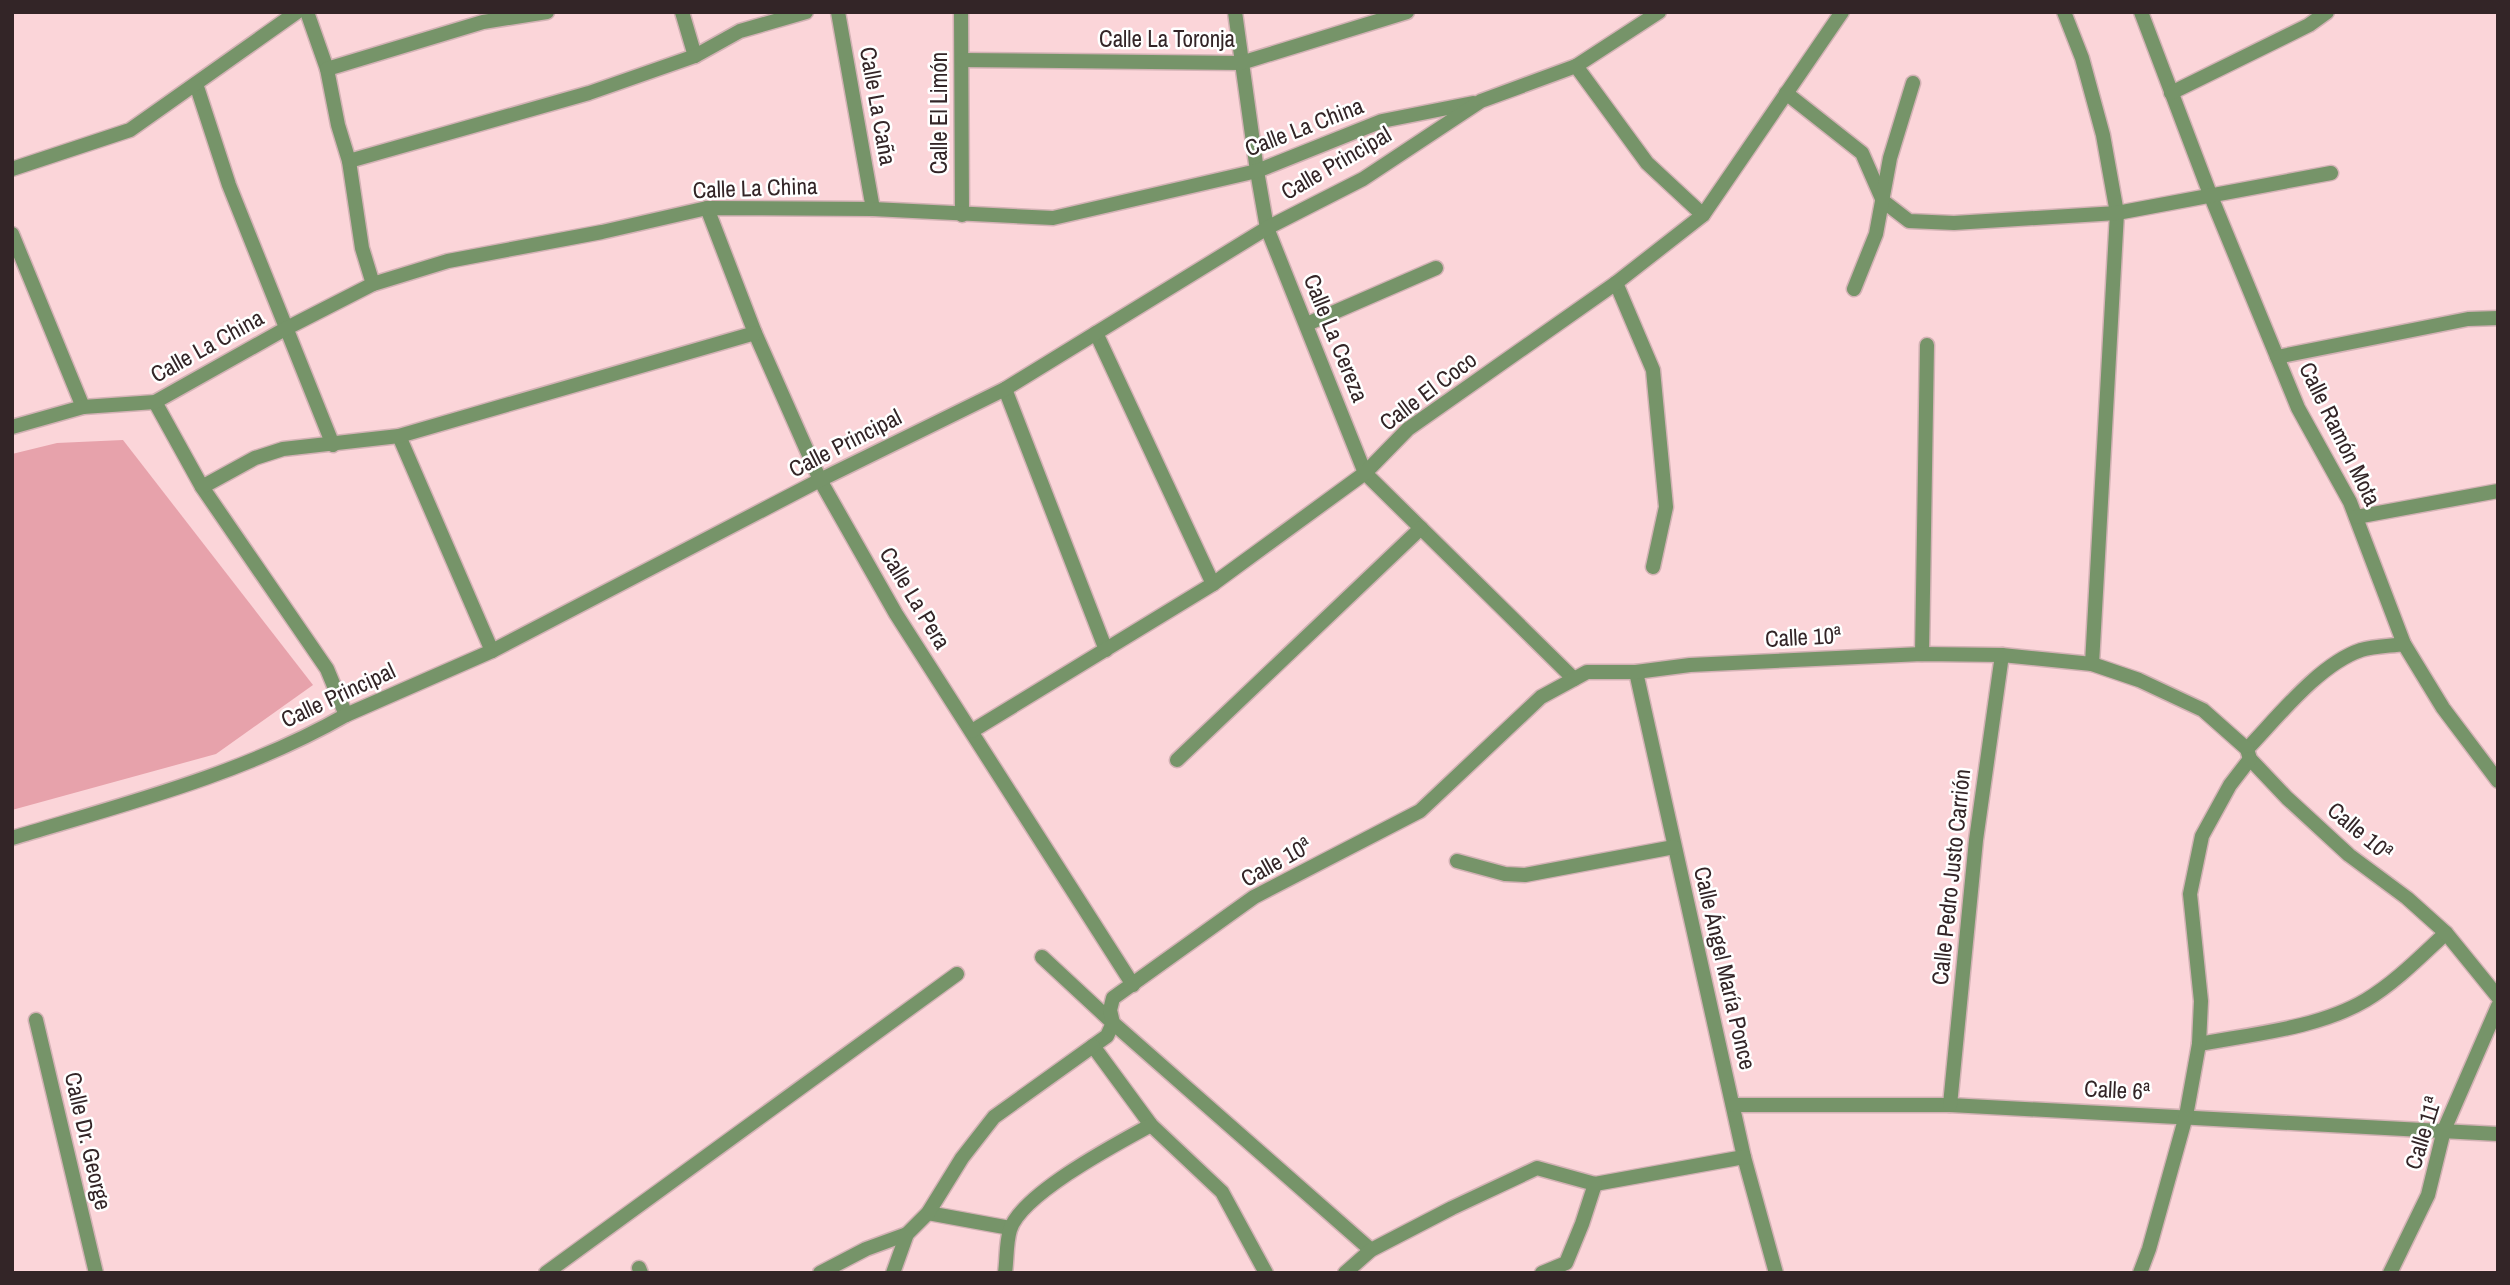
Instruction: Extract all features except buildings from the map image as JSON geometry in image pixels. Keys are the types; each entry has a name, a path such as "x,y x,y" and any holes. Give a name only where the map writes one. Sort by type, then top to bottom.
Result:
{"street":[{"path":"12,169 130,130 297,12"},
{"path":"307,12 327,69 338,125 349,160 362,248 373,285"},
{"path":"327,69 483,22 547,12"},
{"path":"682,12 695,56"},
{"path":"349,160 589,93 695,56 740,32 806,12"},
{"name":"Calle La Caña","path":"838,12 873,209"},
{"name":"Calle El Limón","path":"961,12 962,215"},
{"name":"Calle La Cereza","path":"1235,12 1267,228 1365,473 1574,679"},
{"name":"Calle La Toronja","path":"962,60 1241,63 1406,12"},
{"name":"Calle Principal","path":"12,838 198,782 492,651 820,480 1005,389 1267,228 1363,179 1481,101 1576,66 1660,12"},
{"name":"Calle El Coco","path":"972,731 1213,584 1365,473 1408,429 1616,284 1703,215 1842,12"},
{"path":"2064,12 2082,58 2099,122 2117,213 2092,664"},
{"name":"Calle Ramón Mota","path":"2141,12 2210,194 2298,408 2350,502 2404,644 2443,708 2498,781"},
{"path":"2171,93 2309,25 2327,12"},
{"path":"1576,66 1647,163 1703,215"},
{"path":"1854,289 1876,234 1890,158 1913,83"},
{"path":"196,84 229,185 334,445"},
{"path":"1786,93 1863,153 1883,201 1909,220 1954,223 2117,213 2331,173"},
{"name":"Calle La China","path":"12,427 83,407 155,402 285,328 373,285 448,261 602,232 707,208 873,209 1053,218 1257,171 1382,121 1481,101"},
{"name":"Calle La Pera","path":"707,208 755,333 820,480 896,614 1133,985"},
{"path":"14,242 83,407"},
{"path":"1307,324 1436,268"},
{"path":"1616,284 1653,370 1666,507 1653,567"},
{"path":"2277,357 2469,319 2498,318"},
{"path":"202,487 255,458 283,449 399,436 755,333"},
{"path":"1096,333 1213,584"},
{"path":"1922,654 1927,345"},
{"path":"1005,389 1106,650"},
{"path":"155,402 202,487 327,669 346,715"},
{"path":"399,436 492,651"},
{"path":"2356,517 2498,491"},
{"path":"1177,760 1421,528"},
{"path":"2140,1273 2186,1116 2199,1044 2201,1000 2190,894 2203,836 2248,754 2297,693 2362,649 2404,644"},
{"name":"Calle 10ª","path":"1113,1023 1110,1010 1114,998 1254,898 1420,811 1541,697 1587,672 1636,672 1690,665 1922,654 2002,655 2092,664 2139,680 2203,710 2248,754 2287,798 2349,856 2407,898 2446,933 2498,997"},
{"name":"Calle Pedro Justo Carrión","path":"1950,1105 1976,840 2002,655"},
{"name":"Calle Ángel María Ponce","path":"1636,672 1744,1157 1776,1273"},
{"path":"1457,861 1505,874 1525,875 1674,847"},
{"path":"2199,1044 2308,1024 2366,1000 2408,968 2446,933"},
{"path":"1042,957 1371,1250"},
{"path":"546,1273 957,974"},
{"name":"Calle 11ª","path":"2390,1273 2428,1195 2444,1130 2498,1006"},
{"name":"Calle Dr. George","path":"36,1020 96,1273"},
{"path":"820,1273 866,1249 907,1234 928,1213 962,1158 994,1117 1107,1036 1113,1023"},
{"path":"1093,1046 1151,1125 1222,1192 1263,1272"},
{"name":"Calle 6ª","path":"1734,1105 1950,1105 2498,1134"},
{"path":"1005,1273 1010,1228 1028,1205 1092,1157 1151,1125"},
{"path":"1345,1273 1371,1250 1537,1168 1595,1184 1744,1157"},
{"path":"1542,1273 1566,1263 1595,1184"},
{"path":"928,1213 1010,1228"},
{"path":"893,1273 907,1234"}],"shaded area":[{"path":"123,440 313,685 216,754 12,810 12,454 57,443"}]}
